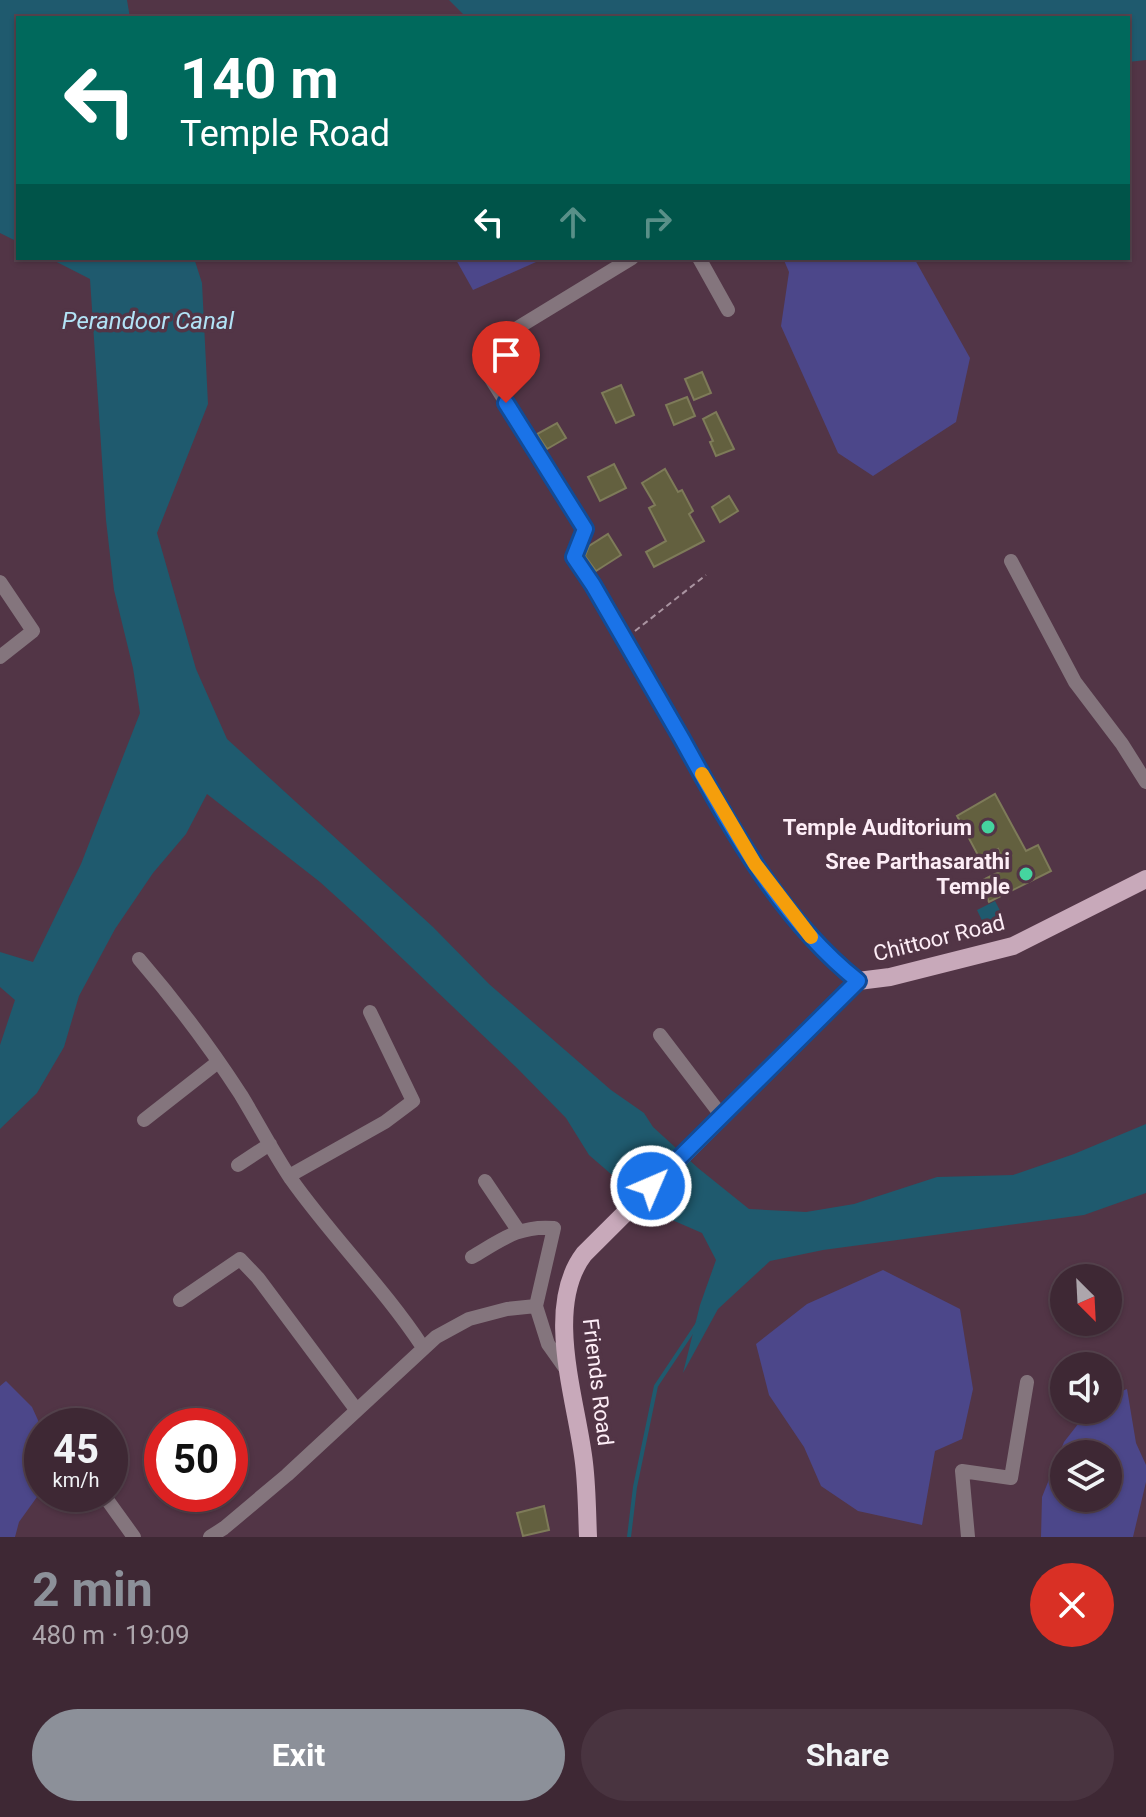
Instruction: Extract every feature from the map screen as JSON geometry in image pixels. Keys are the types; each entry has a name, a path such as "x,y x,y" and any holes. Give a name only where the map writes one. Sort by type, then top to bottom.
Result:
{"main road":[{"name":"Chittoor Road","path":"630,1208 858,981 890,977 1013,946 1146,879"},
{"name":"Friends Road","path":"588,1537 585,1465 564,1315 571,1276 584,1254 630,1208"}],"street":[{"path":"629,260 486,347 480,361 585,529 574,557 755,864 800,926 858,981"},
{"path":"700,260 728,310"},
{"path":"1011,561 1075,682 1122,744 1146,782"},
{"path":"0,582 33,631 0,657"},
{"path":"139,959 177,1003 218,1062 289,1176 422,1346"},
{"path":"289,1176 385,1122 413,1101 370,1012"},
{"path":"660,1035 721,1115"},
{"path":"144,1120 218,1062"},
{"path":"238,1165 270,1144"},
{"path":"485,1181 518,1230"},
{"path":"472,1257 518,1230 554,1228 536,1306 548,1344 570,1375"},
{"path":"180,1300 240,1259 258,1278 355,1408"},
{"path":"210,1537 287,1475 422,1346 469,1319 507,1309 536,1306"},
{"path":"968,1537 962,1471 1011,1478 1027,1382"},
{"path":"116,1512 134,1537"}],"path":[{"path":"624,639 706,575"}],"shaded area":[{"path":"456,260 540,260 473,290"},
{"path":"784,260 915,260 970,358 956,422 873,476 838,453 781,326 789,272"},
{"path":"883,1270 960,1309 973,1389 962,1439 935,1451 922,1525 858,1511 821,1486 804,1447 769,1395 756,1344 807,1304"},
{"path":"6,1381 32,1408 24,1408 26,1512 19,1522 15,1537 0,1537 0,1386"},
{"path":"1127,1389 1136,1443 1146,1465 1146,1482 1133,1537 1041,1537 1042,1497 1050,1477 1050,1512 1122,1512 1122,1440 1066,1440 1078,1424 1122,1424 1122,1391"}],"water":[{"path":"0,0 127,0 130,16 16,16 16,241 0,233"},
{"path":"449,0 1146,0 1146,60 1130,62 1130,16 465,16"},
{"name":"Perandoor Canal","path":"53,260 195,260 202,283 208,404 157,533 196,669 227,739 433,927 489,984 611,1090 644,1113 653,1127 698,1168 749,1209 806,1212 854,1204 937,1177 1013,1175 1146,1124 1146,1193 1084,1215 823,1250 770,1261 718,1309 683,1373 700,1305 716,1260 702,1233 656,1213 589,1155 566,1118 363,921 320,882 207,794 186,834 153,873 115,929 79,996 64,1047 37,1093 0,1129 0,1045 15,1000 0,987 0,952 33,962 81,864 140,713 133,668 114,590 106,520 90,279"},
{"path":"995,901 1006,922 987,931 977,910"}],"building":[{"path":"702,372 711,393 694,400 685,379"},
{"path":"621,385 634,415 616,423 602,393"},
{"path":"687,397 695,416 674,425 666,405"},
{"path":"716,412 734,449 716,456 703,419"},
{"path":"557,423 566,438 547,449 537,434"},
{"path":"614,464 626,488 600,501 588,477"},
{"path":"665,469 678,492 682,490 693,511 689,514 704,541 654,567 646,552 666,541 649,508 655,505 642,483"},
{"path":"729,496 738,511 720,522 712,507"},
{"path":"608,534 621,555 596,571 585,556 589,546"},
{"path":"995,794 1026,851 1038,845 1051,871 989,902 979,882 1007,868 998,849 980,859 957,816"},
{"path":"544,1506 549,1530 523,1536 517,1513"}],"waterway":[{"path":"629,1537 635,1487 656,1386 698,1323"}],"slow traffic":[{"path":"702,774 755,864 811,937"}],"place":[{"name":"Temple Auditorium","path":"988,827"},
{"name":"Sree Parthasarathi Temple","path":"1026,874"}],"route":[{"path":"506,403 585,529 574,557 755,864 800,926 858,981 651,1186"}]}
